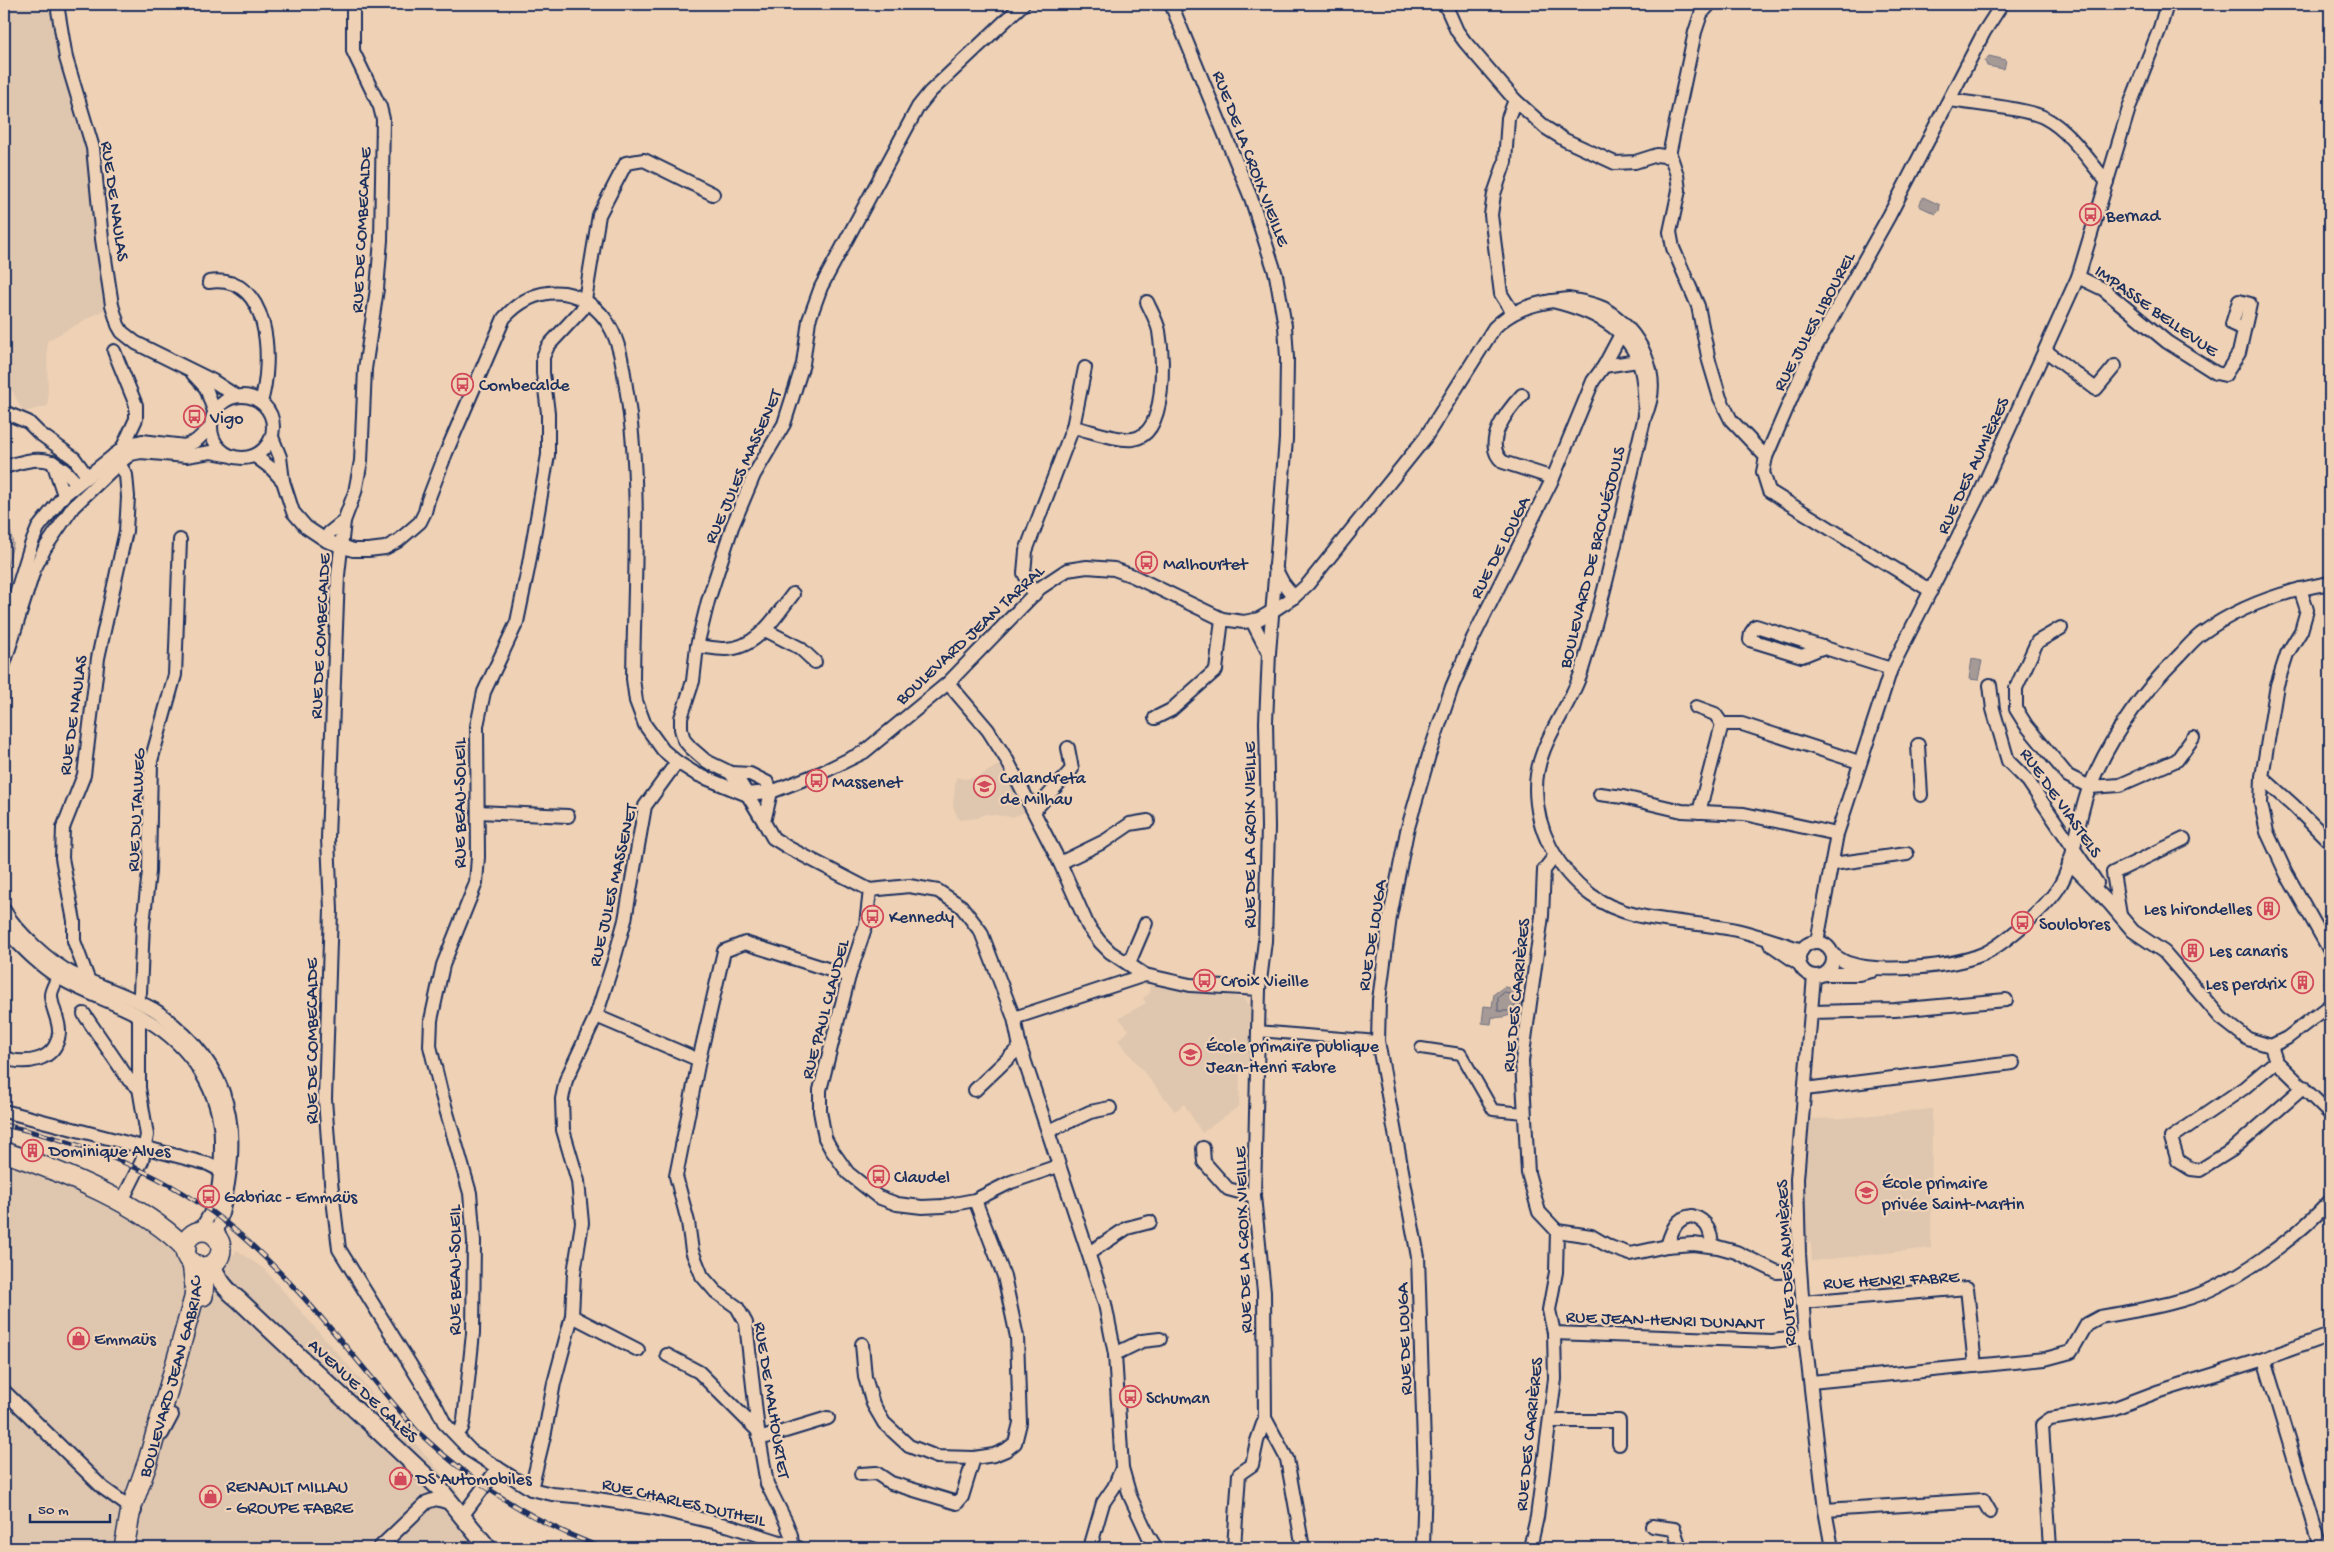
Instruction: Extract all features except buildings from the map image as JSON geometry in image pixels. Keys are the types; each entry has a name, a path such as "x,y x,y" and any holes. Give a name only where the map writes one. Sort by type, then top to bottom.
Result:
{"main road":[{"path":"4,1152 75,1179 121,1203 201,1250"},
{"name":"BOULEVARD JEAN GABRIAC","path":"124,1548 133,1510 194,1298 201,1250"},
{"name":"BOULEVARD JEAN GABRIAC","path":"134,1548 143,1506 172,1415 200,1312 204,1279 201,1250"}],"street":[{"name":"RUE DE NAULAS","path":"57,4 66,58 93,148 101,226 114,316 118,325 127,337 213,381 236,396"},
{"name":"RUE DE COMBECALDE","path":"353,4 353,51 380,107 383,120 381,240 377,289 365,369 361,461 355,492 344,521 341,543 328,838 331,910 325,1099 339,1249 445,1424 471,1451 530,1489"},
{"name":"RUE JULES MASSENET","path":"770,787 750,774 731,773 706,761 684,740 681,728 681,718 693,681 697,646 717,570 732,527 754,475 784,424 803,364 809,320 821,287 918,107 930,92 1023,4"},
{"name":"RUE DE LA CROIX VIEILLE","path":"1172,4 1251,198 1274,268 1282,309 1288,358 1286,439 1271,612 1266,722 1268,827 1266,941 1258,989 1254,1196 1264,1292 1265,1418 1287,1459 1303,1548"},
{"path":"1445,4 1457,31 1465,42 1515,100 1546,128 1565,140 1614,163 1634,162 1657,155 1669,155"},
{"path":"1710,4 1701,14 1695,32 1669,155 1674,165 1679,190 1670,232 1673,248 1698,306 1709,361 1720,398 1731,420 1766,457"},
{"name":"RUE JULES LIBOUREL","path":"1931,591 1769,491 1763,472 1766,457 1805,366 1847,294 1984,32 2002,4"},
{"name":"RUE DES AUMIÈRES","path":"1817,942 1837,834 1891,669 1931,591 2046,351 2078,277 2130,105 2160,28 2167,4"},
{"path":"1513,312 1502,294 1497,274 1491,215 1494,194 1505,162 1508,118 1515,100"},
{"path":"1950,100 2029,112 2046,118 2064,133 2108,182"},
{"path":"227,455 218,448 212,439 210,428 214,411 227,399 236,396 253,398 261,402 268,409 272,418 272,437 280,457 284,482 293,512 306,527 327,541 341,543 364,543 389,538 409,525 428,500 504,318 515,305 538,294 559,293 586,302 599,215 626,163 644,160 714,194"},
{"name":"IMPASSE BELLEVUE","path":"2078,277 2103,289 2167,342 2216,373 2225,375 2231,367 2239,353 2244,329"},
{"path":"209,282 219,280 234,283 248,291 257,304 264,326 266,361 265,388 261,402"},
{"name":"BOULEVARD DE BROCUÉJOULS","path":"1256,620 1294,597 1328,560 1420,445 1440,416 1482,344 1494,328 1513,312 1527,306 1552,301 1569,299 1602,308 1624,324 1638,340 1647,357 1653,382 1651,403 1645,416 1612,562 1580,673 1540,757 1536,788 1540,821 1554,857 1591,895 1610,906 1629,913 1737,930 1802,950"},
{"name":"BOULEVARD DE BROCUÉJOULS","path":"1552,301 1592,313 1621,334 1638,361 1643,381 1645,416"},
{"name":"BOULEVARD JEAN TARRAL","path":"586,302 603,316 610,326 617,344 630,410 634,451 633,680 636,702 654,739 677,762 721,786 743,789 770,787 798,781 845,763 864,752 948,683 1034,595 1051,579 1067,570 1099,567 1114,569 1133,576 1222,619 1244,622 1256,620"},
{"name":"RUE BEAU-SOLEIL","path":"457,1435 462,1428 464,1420 473,1333 474,1241 470,1193 430,1046 430,1020 443,965 476,883 478,857 477,726 484,692 517,622 548,455 548,413 543,357 548,346 586,302"},
{"path":"1073,427 1126,439 1135,439 1151,428 1159,413 1162,358 1158,329 1147,302"},
{"name":"RUE DE LOUGA","path":"1423,1548 1425,1477 1418,1257 1378,1041 1379,1000 1390,917 1407,831 1429,755 1452,687 1473,638 1553,478 1593,381 1604,366 1621,334"},
{"path":"4,664 34,570 45,548 73,507 118,456 136,419 136,405 114,351"},
{"path":"2046,351 2096,389 2115,366"},
{"path":"1604,366 1638,361"},
{"name":"RUE DE NAULAS","path":"185,368 206,388 214,411"},
{"path":"1034,595 1024,573 1026,551 1073,427 1085,368"},
{"path":"1522,394 1508,410 1494,438 1497,453 1503,462 1553,478"},
{"path":"4,412 28,422 39,434 74,458 87,476"},
{"path":"4,632 30,545 38,528 64,495 87,476 142,442 184,446 196,441 210,428"},
{"path":"118,456 141,452 186,456 211,452 246,458 255,456 268,444 272,437"},
{"name":"RUE DE NAULAS","path":"88,979 74,941 74,921 62,858 63,828 84,775 98,658 126,530 127,483 126,475 118,456"},
{"path":"255,456 271,468 284,482"},
{"path":"4,467 31,459 42,458 53,462 66,471 76,484"},
{"path":"53,462 64,495"},
{"path":"288,498 311,522 341,543"},
{"name":"RUE DE COMBECALDE","path":"329,533 344,521"},
{"name":"RUE DU TALWEG","path":"140,993 143,924 149,872 151,760 175,675 180,540"},
{"path":"1276,568 1282,583 1294,597"},
{"path":"1881,969 1847,963 1832,954 1826,946 1817,942 1808,944 1802,950 1799,964 1805,973 1820,975 1859,974 1881,969 1948,963 1984,954 2001,943 2048,901 2058,889 2069,862 2090,787 2107,749 2135,706 2160,675 2200,635 2252,605 2300,589 2330,583"},
{"path":"2300,589 2307,610 2301,631 2287,654 2277,685 2262,777 2261,804 2267,832 2286,873 2330,951"},
{"path":"697,646 726,649 739,647 754,640 766,630 792,594"},
{"path":"1154,718 1171,710 1216,670 1222,619"},
{"path":"1256,620 1269,653"},
{"path":"1824,647 1802,656 1750,640 1750,633 1756,626 1824,647 1891,669"},
{"path":"2061,628 2037,642 2016,688 2016,710 2068,776 2090,787 2120,785 2177,760 2193,738"},
{"path":"766,630 800,648 814,662"},
{"path":"948,683 988,730 1007,760 1060,863 1088,926 1110,952 1145,975 1190,985 1258,989"},
{"name":"RUE DE VIASTELS","path":"1990,685 1993,709 2008,761 2028,781 2110,904"},
{"path":"1696,707 1716,714 1722,724 1698,812"},
{"path":"1722,724 1742,724 1859,762"},
{"path":"1918,745 1921,796"},
{"path":"1034,810 1072,769 1068,748"},
{"name":"RUE JULES MASSENET","path":"530,1489 545,1432 554,1383 572,1316 574,1273 582,1223 578,1181 564,1130 562,1099 566,1080 596,1016 625,920 645,806 677,762"},
{"name":"RUE JULES MASSENET","path":"731,773 773,838 870,890"},
{"path":"2262,777 2330,842"},
{"path":"764,822 770,787"},
{"path":"1600,794 1623,797 1682,811 1744,814 1837,834"},
{"path":"478,812 568,816"},
{"path":"1060,863 1105,841 1130,824 1148,821"},
{"path":"2121,917 2113,873 2184,839"},
{"path":"1832,864 1908,854"},
{"name":"RUE DES CARRIÈRES","path":"1530,1548 1555,1379 1554,1333 1549,1310 1556,1272 1557,1231 1539,1212 1528,1173 1522,1061 1542,916 1544,870 1554,857"},
{"name":"RUE DE VIASTELS","path":"2069,862 2133,931 2164,952 2221,1018 2248,1039 2271,1046"},
{"path":"870,890 909,886 938,891 961,906 981,932 1014,1018 1020,1048 1105,1304 1115,1354 1122,1468 1130,1496 1156,1548"},
{"name":"RUE PAUL CLAUDEL","path":"870,890 866,925 849,976 820,1090 820,1111 825,1138 831,1149 848,1173 872,1192 887,1201 922,1207 943,1206 976,1200 1011,1182 1058,1166"},
{"path":"4,910 6,921 36,960 58,977 147,1019 166,1033 188,1054 201,1071 216,1104 222,1136 220,1170 214,1206 201,1250"},
{"path":"6,921 42,952 71,973 88,979 153,1010 174,1025 197,1047 220,1084 231,1121 232,1165 201,1250"},
{"path":"1129,963 1146,923"},
{"name":"BOULEVARD DE BROCUÉJOULS","path":"1760,937 1799,964"},
{"name":"RUE DE MALHOURTET","path":"795,1547 786,1522 767,1484 759,1435 746,1323 737,1307 716,1292 702,1276 692,1251 688,1222 676,1176 699,1060 724,951 744,943 849,976"},
{"path":"1820,975 1832,965 1832,954"},
{"path":"1014,1018 1145,975"},
{"name":"ROUTE DES AUMIÈRES","path":"1820,975 1812,1012 1797,1180 1800,1271 1805,1337 1831,1548"},
{"path":"4,1058 28,1062 46,1055 54,1046 59,1034 58,1020 51,994 58,977"},
{"path":"1812,1012 1895,1010 2006,1000"},
{"path":"2330,1005 2287,1038 2271,1046 2276,1061 2330,1114"},
{"path":"84,1014 129,1080 139,1088"},
{"path":"596,1016 699,1060"},
{"path":"121,1203 142,1161 145,1148 146,1135 139,1088 139,1019"},
{"path":"1257,1031 1378,1041"},
{"path":"975,1090 1020,1048"},
{"path":"1421,1048 1461,1054 1493,1110 1524,1113"},
{"path":"2276,1061 2244,1088 2170,1138 2178,1161 2191,1169 2200,1170 2232,1150 2304,1088"},
{"path":"1805,1089 2013,1063"},
{"path":"1049,1131 1090,1112 1110,1108"},
{"path":"4,1111 208,1164 220,1170"},
{"path":"1203,1148 1204,1162 1228,1189 1254,1196"},
{"path":"862,1344 865,1377 873,1404 884,1423 909,1446 938,1457 974,1458 994,1455 1006,1450 1015,1442 1020,1423 1017,1337 1004,1276 976,1200"},
{"path":"1811,1382 2045,1359 2071,1352 2087,1324 2100,1317 2183,1300 2209,1290 2244,1271 2286,1241 2330,1201"},
{"path":"1667,1246 1671,1232 1678,1221 1692,1216 1707,1224 1711,1233 1712,1246"},
{"path":"1089,1254 1127,1228 1150,1222"},
{"path":"1557,1231 1591,1236 1610,1247 1630,1254 1667,1246 1693,1244 1712,1246 1736,1252 1777,1272 1800,1271"},
{"name":"AVENUE DE CALÈS","path":"201,1250 226,1290 239,1300 439,1488 450,1503 463,1515 488,1548"},
{"name":"RUE HENRI FABRE","path":"1802,1302 1967,1288 1975,1366"},
{"path":"572,1316 638,1350"},
{"name":"RUE JEAN-HENRI DUNANT","path":"1554,1333 1772,1341 1805,1337"},
{"path":"2050,1548 2042,1425 2050,1419 2112,1409 2157,1392 2264,1360 2330,1335"},
{"path":"1115,1354 1142,1341 1160,1339"},
{"path":"667,1355 700,1372 759,1435 828,1418"},
{"path":"2264,1360 2321,1548"},
{"path":"4,1390 103,1488 133,1510"},
{"name":"BOULEVARD JEAN GABRIAC","path":"129,1548 133,1510 159,1441 172,1415"},
{"path":"1234,1548 1239,1474 1252,1466 1257,1441 1265,1418"},
{"path":"1550,1420 1619,1421 1619,1444"},
{"path":"861,1474 876,1473 891,1483 957,1503 962,1497 974,1458"},
{"path":"463,1515 498,1468"},
{"path":"1090,1548 1103,1503 1114,1487 1122,1468"},
{"name":"RUE CHARLES DUTHEIL","path":"530,1489 552,1494 585,1497 654,1508 730,1526 795,1547"},
{"path":"378,1548 427,1502 436,1499 450,1503"},
{"path":"1825,1510 1983,1500 1990,1512"},
{"path":"1652,1526 1674,1529 1680,1548"}],"shaded area":[{"path":"4,4 50,4 57,56 94,168 105,309 47,341 48,406 23,412 11,388 4,390"},
{"path":"4,501 13,544 4,579"},
{"name":"Calandreta de Milhau","path":"1000,764 1025,812 1012,817 985,814 977,818 959,820 953,806 956,777 964,779 978,777"},
{"name":"École primaire publique Jean-Henri Fabre","path":"1159,984 1181,990 1243,998 1250,1007 1249,1070 1240,1071 1239,1106 1202,1133 1184,1104 1175,1111 1118,1040 1129,1030 1119,1018 1146,1003 1143,998 1150,993 1149,986"},
{"name":"École primaire privée Saint-Martin","path":"1932,1109 1931,1248 1812,1261 1811,1244 1803,1239 1801,1181 1807,1119 1843,1118"},
{"path":"4,1159 150,1226 203,1271 224,1268 237,1250 265,1270 456,1490 489,1548 4,1548"}],"water":[{"path":"1989,56 2006,60 2004,69 1987,66 1985,61"},
{"path":"1923,197 1940,205 1939,211 1936,214 1919,206"},
{"path":"1972,659 1982,661 1978,680 1969,679"},
{"path":"1504,987 1513,989 1518,993 1521,998 1521,1004 1518,1010 1503,1017 1492,1017 1491,1024 1482,1023 1484,1006 1492,1007 1494,994"}],"railway":[{"path":"4,1125 67,1142 127,1164 156,1177 210,1211 236,1231 285,1277 417,1431 438,1450 481,1484 527,1513 577,1538 603,1548"}],"place":[{"name":"Bernad","path":"2090,215"},
{"name":"Combecalde","path":"463,384"},
{"name":"Vigo","path":"194,417"},
{"name":"Malhourtet","path":"1147,563"},
{"name":"Massenet","path":"816,781"},
{"name":"Calandreta de Milhau","path":"984,787"},
{"name":"Les hirondelles","path":"2268,908"},
{"name":"Kennedy","path":"873,916"},
{"name":"Soulobres","path":"2023,923"},
{"name":"Les canaris","path":"2193,950"},
{"name":"Croix Vieille","path":"1205,980"},
{"name":"Les perdrix","path":"2303,983"},
{"name":"École primaire publique Jean-Henri Fabre","path":"1190,1055"},
{"name":"Dominique Alves","path":"33,1150"},
{"name":"Claudel","path":"878,1176"},
{"name":"École primaire privée Saint-Martin","path":"1866,1192"},
{"name":"Gabriac - Emmaüs","path":"208,1196"},
{"name":"Emmaüs","path":"78,1338"},
{"name":"Schuman","path":"1130,1397"},
{"name":"DS Automobiles","path":"400,1478"},
{"name":"RENAULT MILLAU - GROUPE FABRE","path":"210,1496"}]}
